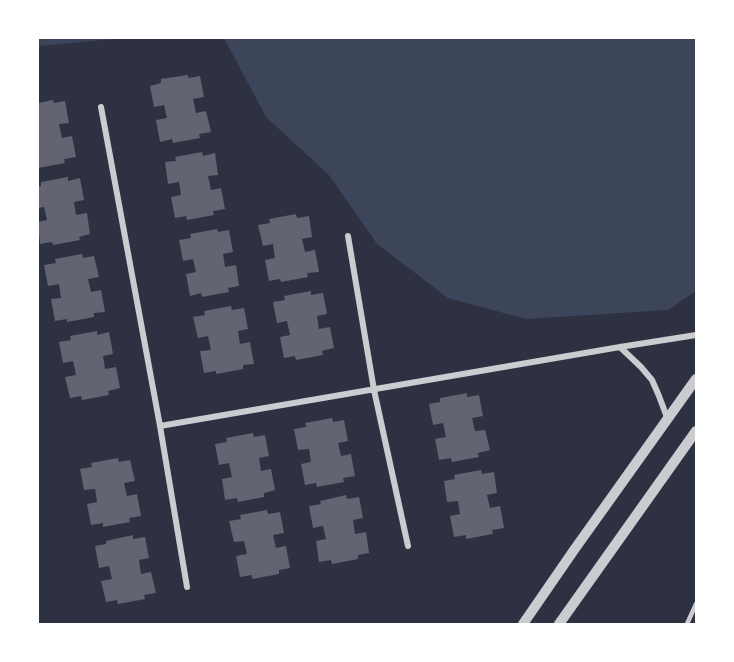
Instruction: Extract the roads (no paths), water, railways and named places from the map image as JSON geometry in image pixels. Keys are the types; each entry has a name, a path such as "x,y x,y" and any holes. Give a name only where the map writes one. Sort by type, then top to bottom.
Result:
{"street":[{"path":"101,107 160,426 187,587"},
{"path":"348,236 375,390 408,546"},
{"path":"160,426 696,335"},
{"path":"620,347 652,380 668,420"},
{"path":"523,624 695,383"},
{"path":"560,624 696,431"}],"lane":[{"path":"687,624 696,604"}]}
